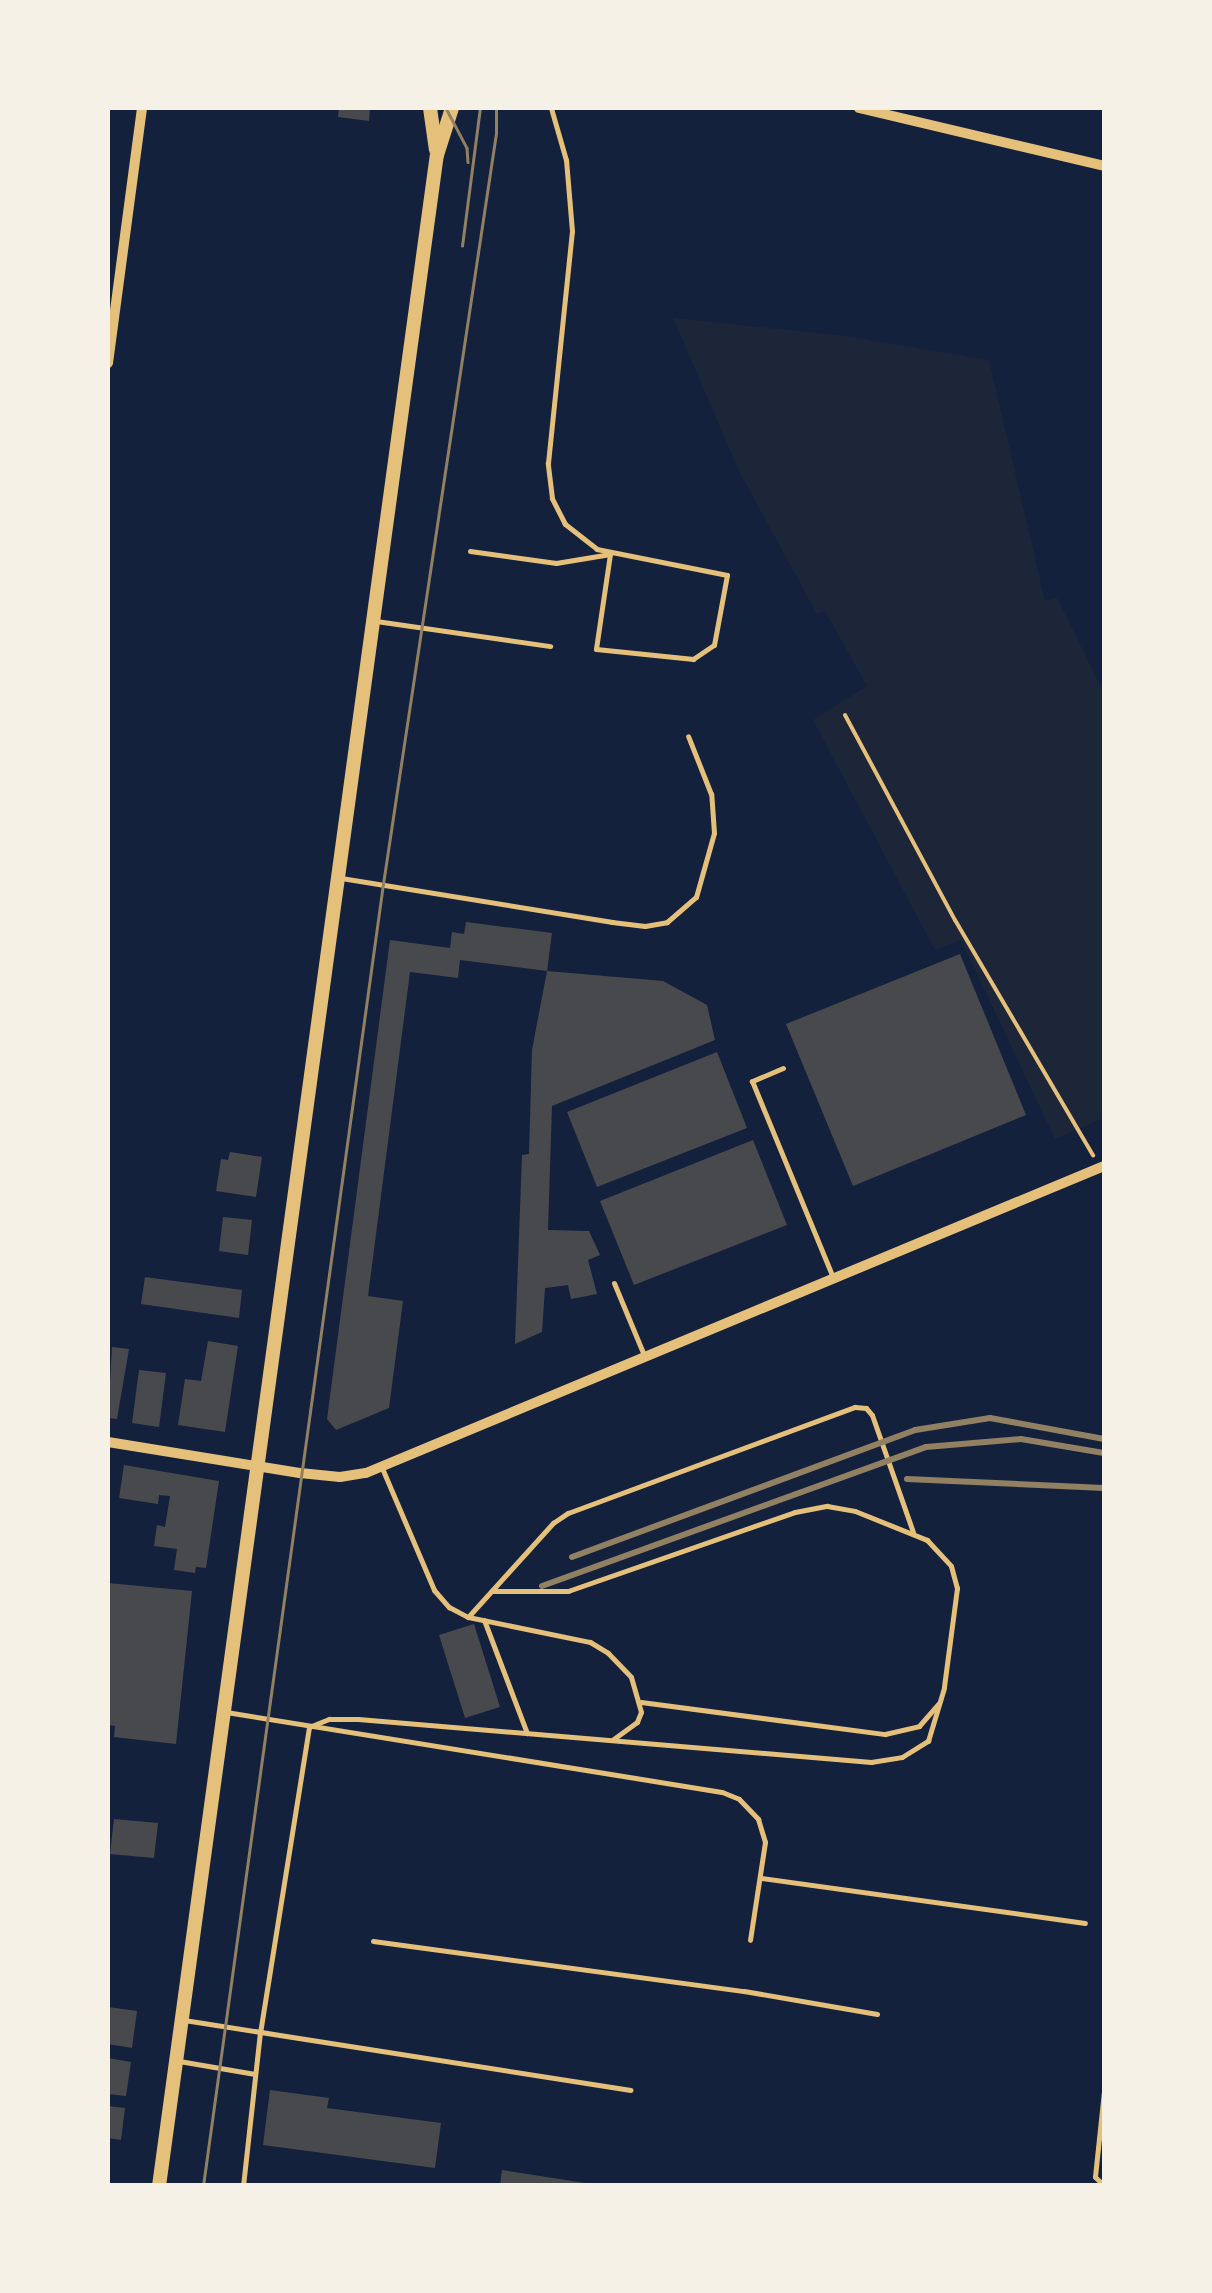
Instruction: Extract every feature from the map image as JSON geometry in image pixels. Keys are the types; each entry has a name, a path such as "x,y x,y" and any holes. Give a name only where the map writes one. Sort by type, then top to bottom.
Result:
{"main road":[{"path":"430,108 437,156"},
{"path":"159,2186 437,156 452,108"}],"street":[{"path":"108,363 142,108"},
{"path":"859,108 1104,166"},
{"path":"108,1442 340,1477 382,1468 1103,1167"}],"lane":[{"path":"550,108 566,160 572,231 549,484 565,524 585,542 610,554 726,575 714,645 693,659 596,649 610,554"},
{"path":"470,551 556,563 610,554"},
{"path":"376,621 550,646"},
{"path":"339,878 612,922 645,926 667,922 696,897 714,833 711,794 688,736"},
{"path":"783,1068 752,1080 833,1280"},
{"path":"614,1283 645,1358"},
{"path":"468,1616 553,1523 568,1513 855,1407 866,1408 872,1416 913,1532"},
{"path":"382,1468 434,1590 449,1607 468,1616 600,1647 631,1677 641,1702 637,1722 612,1740"},
{"path":"308,1727 329,1719 358,1720 890,1760 912,1753 928,1741 944,1688 955,1576 944,1554 913,1532 855,1510 827,1506 795,1512 568,1591 492,1591"},
{"path":"484,1620 527,1734"},
{"path":"641,1702 884,1734 919,1726 939,1703 944,1688"},
{"path":"224,1712 722,1792 738,1799 758,1819 765,1842 750,1940"},
{"path":"243,2186 260,2033 308,1727"},
{"path":"760,1878 1085,1924"},
{"path":"373,1942 744,1991 877,2014"},
{"path":"744,1991 745,1978"},
{"path":"181,2019 631,2090"},
{"path":"177,2060 255,2074"},
{"path":"1104,2090 1095,2176 1104,2185"}],"path":[{"path":"845,715 964,936 1103,1167"}],"shaded area":[{"path":"673,318 845,336 989,360 1045,601 1057,598 1104,693 1104,1118 1055,1139 961,940 935,950 813,720 867,686 825,611 817,614 739,471"}],"building":[{"path":"339,108 370,108 369,121 338,117"},
{"path":"466,922 552,933 547,971 460,960 458,978 410,972 368,1296 403,1301 389,1408 336,1430 327,1419 390,940 450,948 452,932 464,934"},
{"path":"960,954 1026,1115 853,1186 786,1024"},
{"path":"547,971 663,981 707,1005 715,1040 552,1106 548,1230 589,1231 600,1255 588,1260 597,1294 571,1299 568,1285 545,1288 542,1332 515,1344 522,1155 529,1154 532,1050"},
{"path":"717,1052 747,1128 597,1187 567,1112"},
{"path":"753,1140 787,1225 634,1285 600,1201"},
{"path":"230,1152 262,1157 256,1197 216,1191 221,1159 228,1160"},
{"path":"223,1217 252,1220 248,1255 219,1251"},
{"path":"145,1277 242,1290 239,1318 141,1304"},
{"path":"208,1341 238,1346 225,1432 178,1425 185,1379 201,1381"},
{"path":"112,1347 129,1349 117,1419 108,1418"},
{"path":"139,1370 166,1373 159,1427 132,1423"},
{"path":"124,1465 219,1481 206,1568 196,1567 195,1573 174,1570 177,1549 154,1546 157,1525 165,1527 170,1496 159,1495 158,1504 119,1498"},
{"path":"108,1583 192,1591 176,1744 114,1737 115,1726 108,1725"},
{"path":"474,1624 500,1707 465,1718 439,1635"},
{"path":"114,1819 158,1823 154,1858 110,1854"},
{"path":"108,2007 137,2011 132,2048 108,2044"},
{"path":"108,2058 131,2062 126,2096 108,2094"},
{"path":"270,2090 329,2098 327,2108 441,2123 435,2168 263,2145"},
{"path":"108,2106 125,2108 121,2140 108,2138"},
{"path":"502,2170 585,2183 500,2186"}],"tram line":[{"path":"446,108 467,148 468,162"},
{"path":"462,246 480,108"},
{"path":"203,2186 383,884 496,133 496,108"}],"railway":[{"path":"572,1557 915,1430 990,1418 1104,1439"},
{"path":"542,1586 926,1447 1021,1439 1104,1453"},
{"path":"907,1479 1104,1488"}]}
